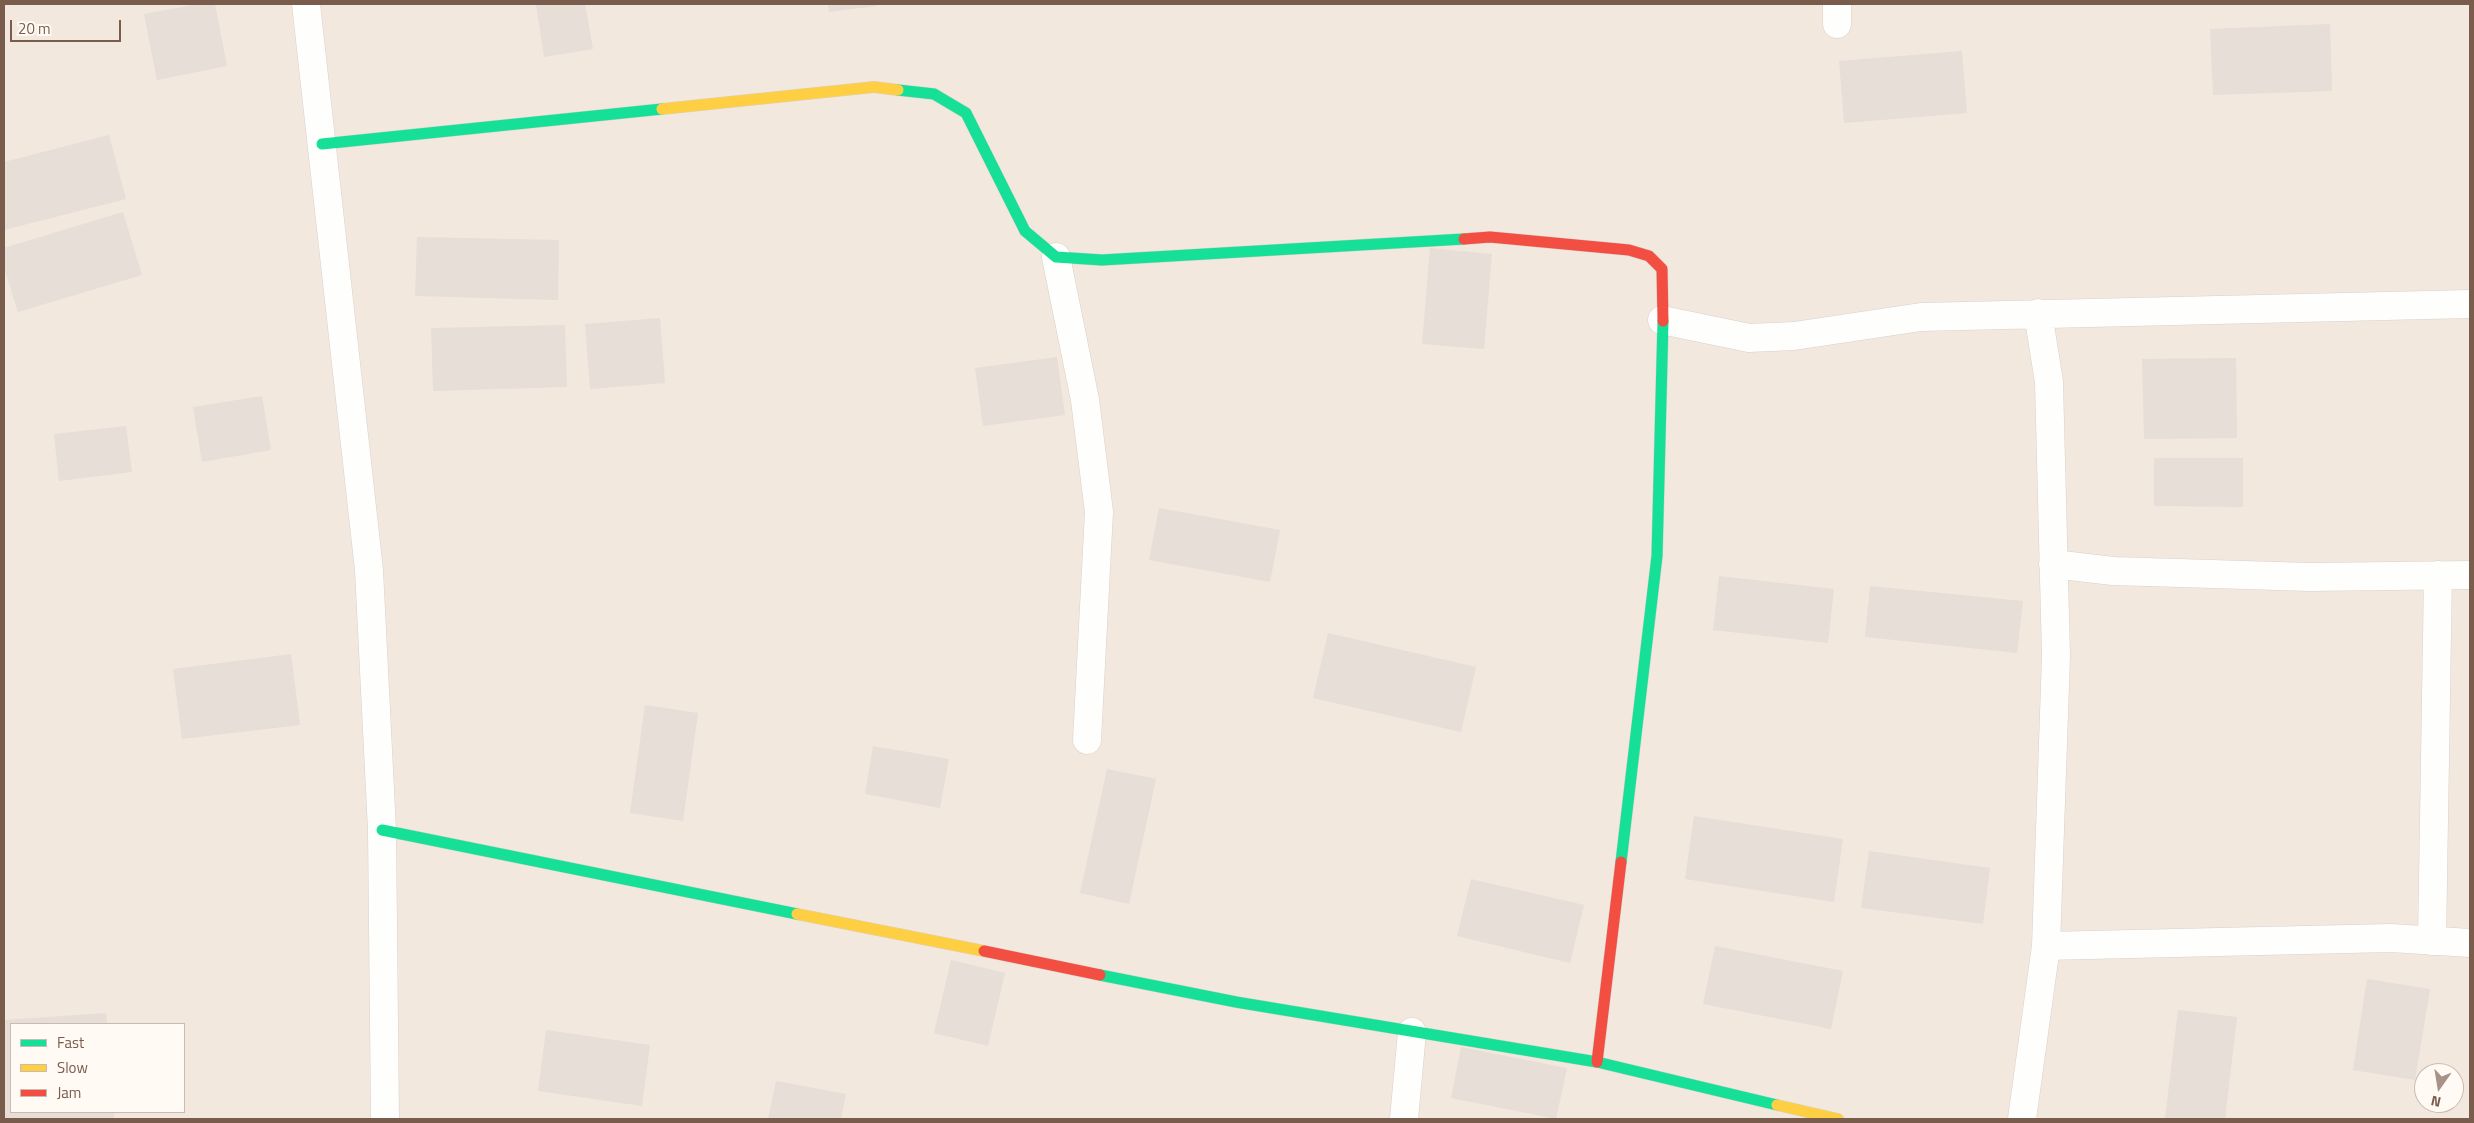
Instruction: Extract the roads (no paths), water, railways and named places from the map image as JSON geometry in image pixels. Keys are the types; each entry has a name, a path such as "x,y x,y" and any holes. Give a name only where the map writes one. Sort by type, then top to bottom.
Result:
{"street":[{"path":"306,4 369,570 382,830 384,1119"},
{"path":"322,144 874,87 934,94 966,112 1025,231 1056,257 1102,260 1490,237 1629,250 1649,256 1662,269 1664,291 1657,556 1597,1062"},
{"path":"1056,257 1085,400 1099,512 1087,740"},
{"path":"1662,320 1749,338 1794,336 1921,317 2470,304"},
{"path":"2022,1119 2046,946 2056,656 2049,382 2038,313"},
{"path":"2053,564 2113,570 2310,577 2470,574"},
{"path":"2432,940 2438,575"},
{"path":"382,830 1236,1002 1597,1062 1838,1119"},
{"path":"2046,946 2392,938 2470,943"},
{"path":"1404,1119 1412,1032"}]}
